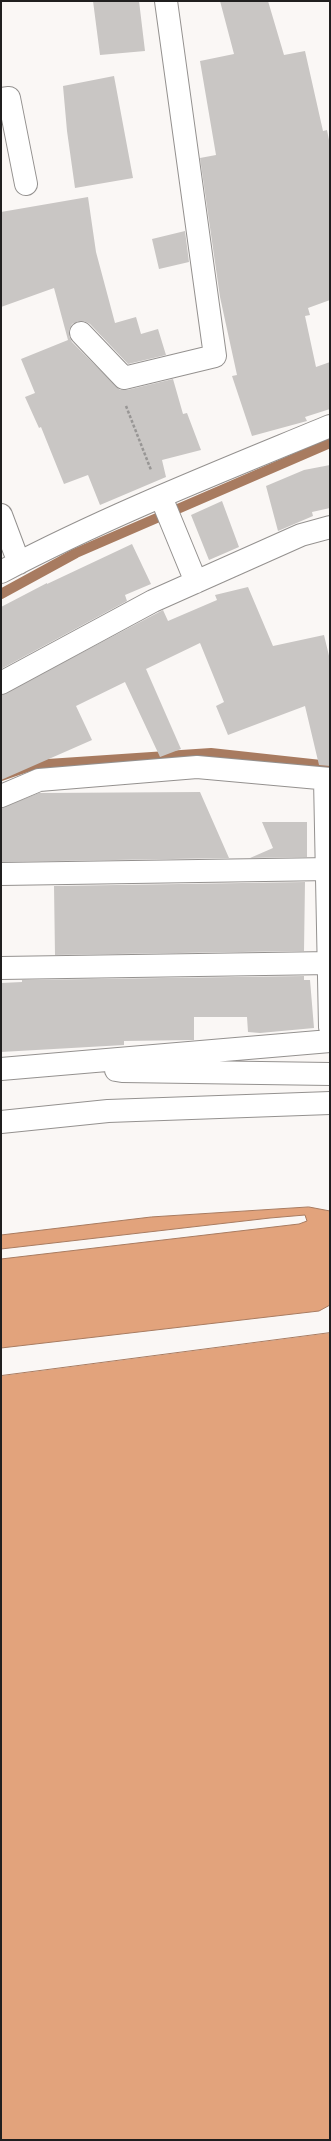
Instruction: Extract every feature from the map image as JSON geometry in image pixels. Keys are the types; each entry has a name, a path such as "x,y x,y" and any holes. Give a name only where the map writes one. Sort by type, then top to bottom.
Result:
{"street":[{"path":"82,333 124,378 215,356 166,1"},
{"path":"1,99 9,98 26,184"},
{"path":"1,515 10,568 53,545 162,500 330,426"},
{"path":"162,500 196,582"},
{"path":"1,683 153,601 301,536 330,527"},
{"path":"1,796 39,780 197,767 328,779 330,1027"},
{"path":"1,874 329,869"},
{"path":"1,968 330,963"},
{"path":"1,1069 330,1041"},
{"path":"85,1061 122,1071 330,1074"},
{"path":"1,1122 108,1111 330,1103"}],"path":[{"path":"124,378 123,398 162,500"}],"shaded area":[{"path":"309,1207 330,1211 330,1305 319,1311 1,1348 1,1259 299,1224 307,1221 305,1215 270,1218 1,1249 1,1235 151,1217"},
{"path":"330,1333 330,2140 1,2140 1,1376"}],"building":[{"path":"93,1 139,1 145,51 100,55"},
{"path":"220,1 268,1 284,55 305,51 323,131 327,130 330,145 330,300 308,308 310,315 305,316 316,367 330,362 330,409 305,417 307,421 252,436 232,376 237,375 220,297 200,158 216,155 200,61 234,54"},
{"path":"114,76 133,178 75,188 67,131 63,86"},
{"path":"88,197 96,252 115,323 136,317 141,334 158,329 166,355 128,364 90,324 84,321 78,321 72,324 69,330 69,336 72,342 120,390 127,390 173,379 183,414 187,413 201,450 162,460 166,477 100,505 88,475 64,484 41,427 39,428 25,397 35,393 21,359 68,340 54,288 1,307 1,212"},
{"path":"185,231 189,262 159,269 152,239"},
{"path":"330,465 330,508 312,512 313,516 278,531 266,486 304,470"},
{"path":"222,501 239,547 209,560 191,515"},
{"path":"132,544 151,584 125,595 127,601 1,669 1,607 47,583"},
{"path":"248,587 273,646 324,635 330,660 330,766 319,765 305,706 228,735 216,706 224,702 200,643 146,669 181,749 160,757 125,682 76,706 92,740 1,780 1,695 163,610 168,621 217,600 215,595"},
{"path":"200,792 229,858 1,862 1,808 39,793"},
{"path":"262,822 307,822 307,857 250,858 273,848"},
{"path":"305,882 304,951 55,955 54,886"},
{"path":"304,976 304,980 310,980 314,1028 260,1033 248,1032 247,1017 194,1017 194,1040 124,1041 124,1045 1,1052 1,983 22,982 22,980"}],"waterway":[{"path":"1,594 76,553 330,443"},
{"path":"1,776 33,765 211,753 330,766"}]}
